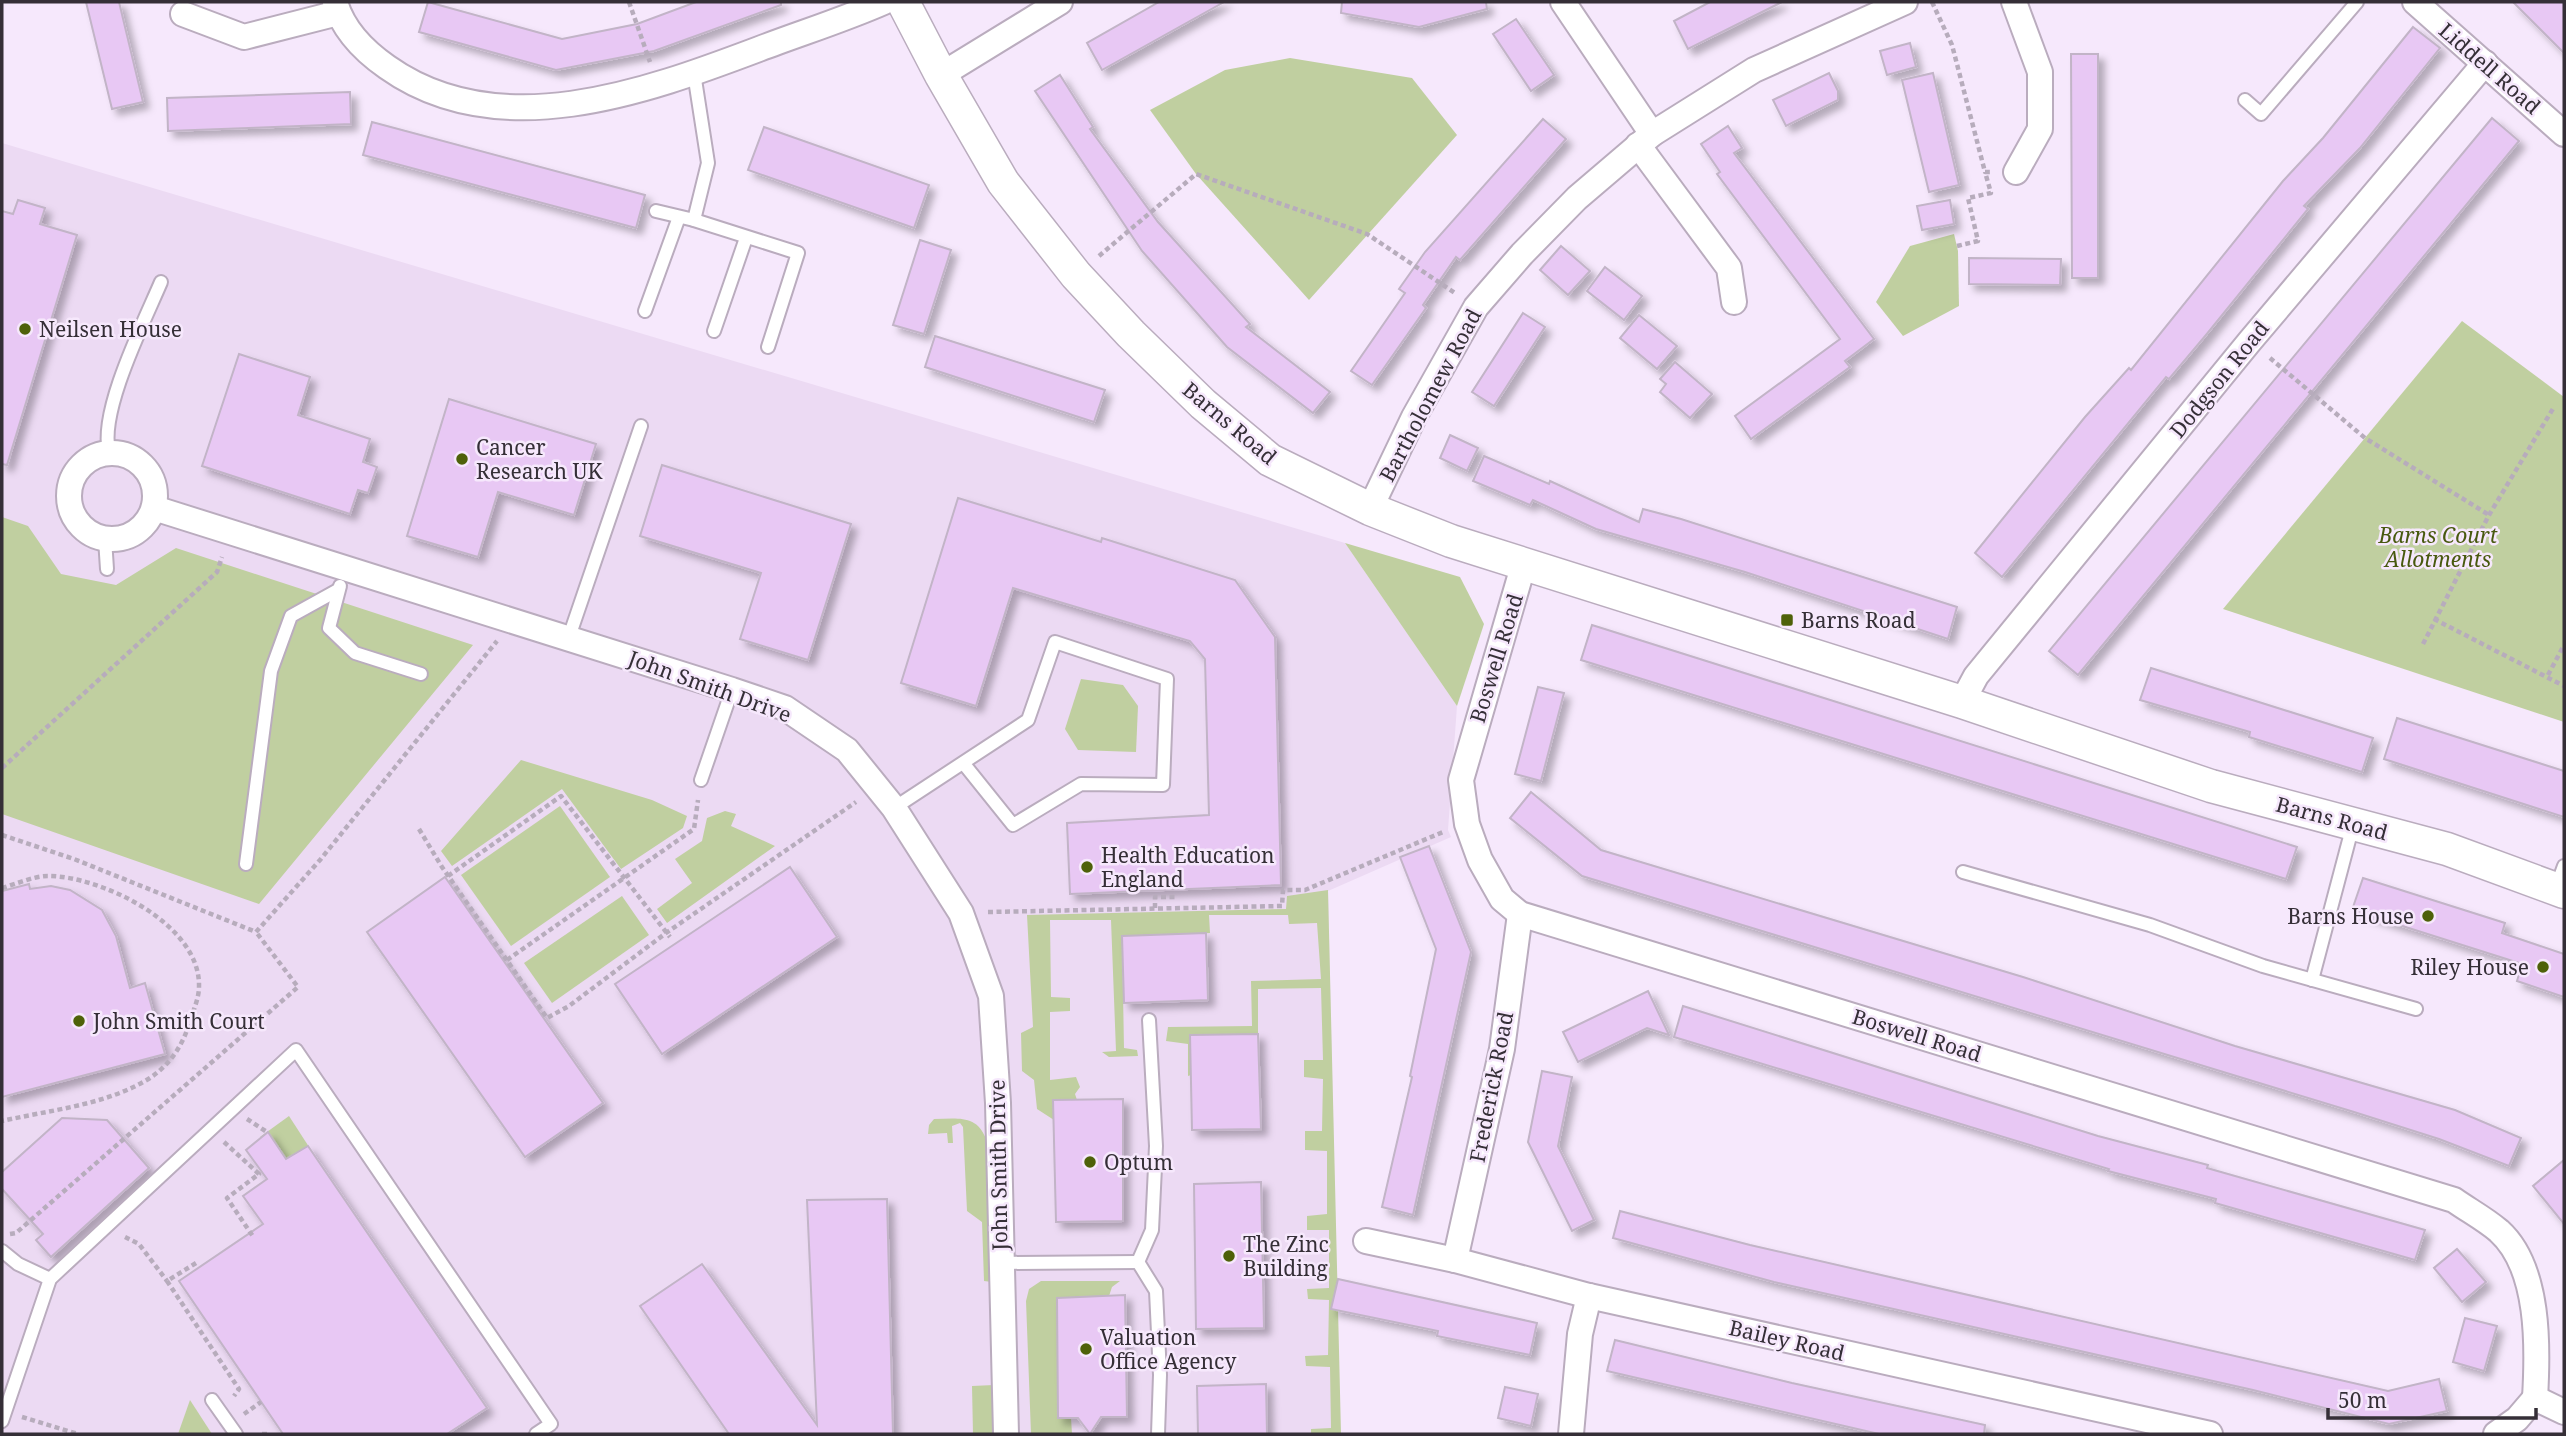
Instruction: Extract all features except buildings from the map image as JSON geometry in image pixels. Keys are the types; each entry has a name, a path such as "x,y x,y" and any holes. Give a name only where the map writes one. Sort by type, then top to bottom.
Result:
{"street":[{"path":"183,15 244,37 337,7 364,51 410,83 485,106 567,106 658,86 884,2"},
{"name":"Barns Road","path":"903,2 941,75 1003,182 1076,275 1203,404 1270,460 1370,509 1451,541 1962,702 2211,786 2561,882"},
{"path":"941,75 1060,2"},
{"path":"1563,2 1645,139 1729,268 1734,302"},
{"name":"Bartholomew Road","path":"1370,509 1414,417 1476,307 1522,254 1577,198 1645,139 1754,70 1905,2"},
{"path":"2014,2 2040,72 2040,129 2016,172"},
{"name":"Liddell Road","path":"2415,2 2564,134"},
{"name":"Dodgson Road","path":"1962,702 1976,676 2250,341 2485,63"},
{"path":"109,451 130,456 142,464 156,491 154,508 147,522 136,532 120,539 106,539 91,534 79,525 69,499 77,470 86,461 109,451"},
{"name":"John Smith Drive","path":"154,508 229,534 342,580 510,619 785,708 848,750 894,808 961,912 991,996 998,1103 1006,1434"},
{"name":"Boswell Road","path":"1524,563 1461,780 1467,824 1480,860 1502,899 1520,914 2454,1200 2500,1233 2522,1267 2533,1307 2537,1343 2535,1398"},
{"name":"Frederick Road","path":"1455,1260 1502,1049 1520,914"},
{"name":"Bailey Road","path":"1366,1241 1455,1260 1589,1296 2210,1434"},
{"path":"1571,1434 1580,1334 1589,1296"},
{"path":"2496,1434 2517,1419 2535,1398 2564,1412"}],"lane":[{"path":"2245,100 2261,114 2357,2"},
{"path":"694,73 708,163 694,220"},
{"path":"656,211 694,220 798,253 768,347"},
{"path":"645,311 679,217"},
{"path":"715,331 747,238"},
{"path":"109,451 106,440 112,404 160,282"},
{"path":"569,637 641,426"},
{"path":"106,539 107,569"},
{"path":"342,580 329,628 355,653 421,674"},
{"path":"246,864 271,671 291,615 342,580"},
{"path":"894,808 1028,720 1055,642 1167,679 1163,785 1081,784 1013,825 964,764"},
{"path":"701,780 732,690"},
{"path":"2312,980 2353,824"},
{"path":"1963,872 2150,925 2312,980 2416,1009"},
{"path":"1138,1262 1152,1230 1156,1146 1149,1020"},
{"path":"3,1417 50,1279 296,1050 551,1424 536,1434"},
{"path":"2,1251 19,1264 50,1279"},
{"path":"1000,1262 1138,1262"},
{"path":"1138,1262 1156,1292 1160,1375 1158,1434"},
{"path":"212,1401 236,1434"}],"path":[{"path":"629,2 658,86"},
{"path":"1932,2 1952,46 1991,192 1968,198 1978,241 1957,246"},
{"path":"1985,172 2016,172"},
{"path":"1076,275 1196,174 1367,234 1476,307"},
{"path":"2250,341 2365,438 2489,515"},
{"path":"2423,644 2489,515 2554,407"},
{"path":"2,768 217,572 229,534"},
{"path":"256,932 320,860 504,632 510,619"},
{"path":"2434,619 2564,685"},
{"path":"2548,675 2564,645"},
{"path":"507,960 694,830 701,780"},
{"path":"419,829 448,876 547,1018 569,1006 877,788"},
{"path":"448,876 561,796 668,935"},
{"path":"961,912 1282,906 1283,890 1305,890 1402,847 1467,824"},
{"path":"2,835 74,859 256,932 298,987 16,1233 2,1236"},
{"path":"2,888 47,876 93,882 160,917 181,939 199,986 189,1028 178,1053 151,1077 117,1095 2,1121"},
{"path":"1155,908 1155,897 1175,897"},
{"path":"211,1130 259,1174 227,1198 254,1238"},
{"path":"105,1227 139,1244 167,1280 240,1389 234,1396 253,1424"},
{"path":"167,1280 196,1263"},
{"path":"3,1417 78,1434"},
{"path":"262,1434 270,1434"}],"shaded area":[{"path":"2,143 1345,543 1457,706 1448,830 1451,837 1328,891 1340,1434 2,1434"}],"green space":[{"path":"1290,58 1412,78 1457,135 1309,300 1196,174 1150,110 1225,70"},
{"path":"1954,234 1958,251 1959,306 1903,336 1876,302 1910,246"},
{"name":"Barns Court Allotments","path":"2462,321 2564,397 2564,722 2223,609"},
{"path":"2,517 28,526 61,574 116,585 176,548 473,645 259,904 2,814"},
{"path":"1345,543 1460,577 1484,624 1457,706"},
{"path":"1081,679 1123,685 1138,706 1136,752 1078,750 1065,729"},
{"path":"521,760 652,800 687,816 683,828 621,869 562,789 452,866 441,851"},
{"path":"560,806 610,877 511,946 461,875"},
{"path":"725,811 736,814 731,826 775,846 667,923 657,909 692,883 675,859 702,841 707,818"},
{"path":"1328,890 1341,1434 1311,1434 1311,1429 1331,1428 1330,1367 1306,1366 1305,1356 1328,1355 1329,1300 1308,1299 1307,1289 1329,1288 1329,1230 1307,1230 1307,1216 1327,1214 1327,1151 1305,1150 1305,1131 1322,1131 1323,1079 1304,1077 1304,1060 1323,1060 1321,988 1258,989 1258,1034 1190,1035 1191,1075 1188,1076 1188,1044 1166,1041 1168,1027 1252,1026 1251,981 1321,979 1317,923 1289,924 1288,915 1209,915 1210,933 1122,936 1124,1048 1137,1050 1138,1056 1109,1057 1102,1052 1116,1051 1111,920 1050,920 1051,997 1070,998 1070,1011 1050,1012 1050,1080 1076,1077 1080,1087 1075,1094 1077,1100 1054,1120 1037,1109 1034,1080 1022,1071 1021,1033 1033,1027 1027,915 1286,909 1287,896"},
{"path":"622,896 649,935 552,1003 524,963"},
{"path":"289,1116 311,1150 281,1170 260,1137"},
{"path":"934,1119 971,1122 977,1125 986,1139 992,1282 984,1281 982,1222 967,1211 963,1127 960,1123 952,1126 953,1143 948,1143 947,1133 928,1134 929,1125"},
{"path":"1041,1281 1120,1281 1112,1287 1109,1296 1057,1298 1058,1418 1071,1418 1072,1434 1031,1434 1026,1301 1029,1289"},
{"path":"994,1385 994,1434 973,1434 972,1386"},
{"path":"190,1400 212,1434 178,1434"}],"place":[{"name":"Neilsen House","path":"25,329"},
{"name":"Cancer Research UK","path":"462,459"},
{"name":"Barns Road","path":"1787,620"},
{"name":"Health Education England","path":"1087,867"},
{"name":"Barns House","path":"2428,916"},
{"name":"Riley House","path":"2543,967"},
{"name":"John Smith Court","path":"79,1021"},
{"name":"Optum","path":"1090,1162"},
{"name":"The Zinc Building","path":"1229,1256"},
{"name":"Valuation Office Agency","path":"1086,1349"}]}
